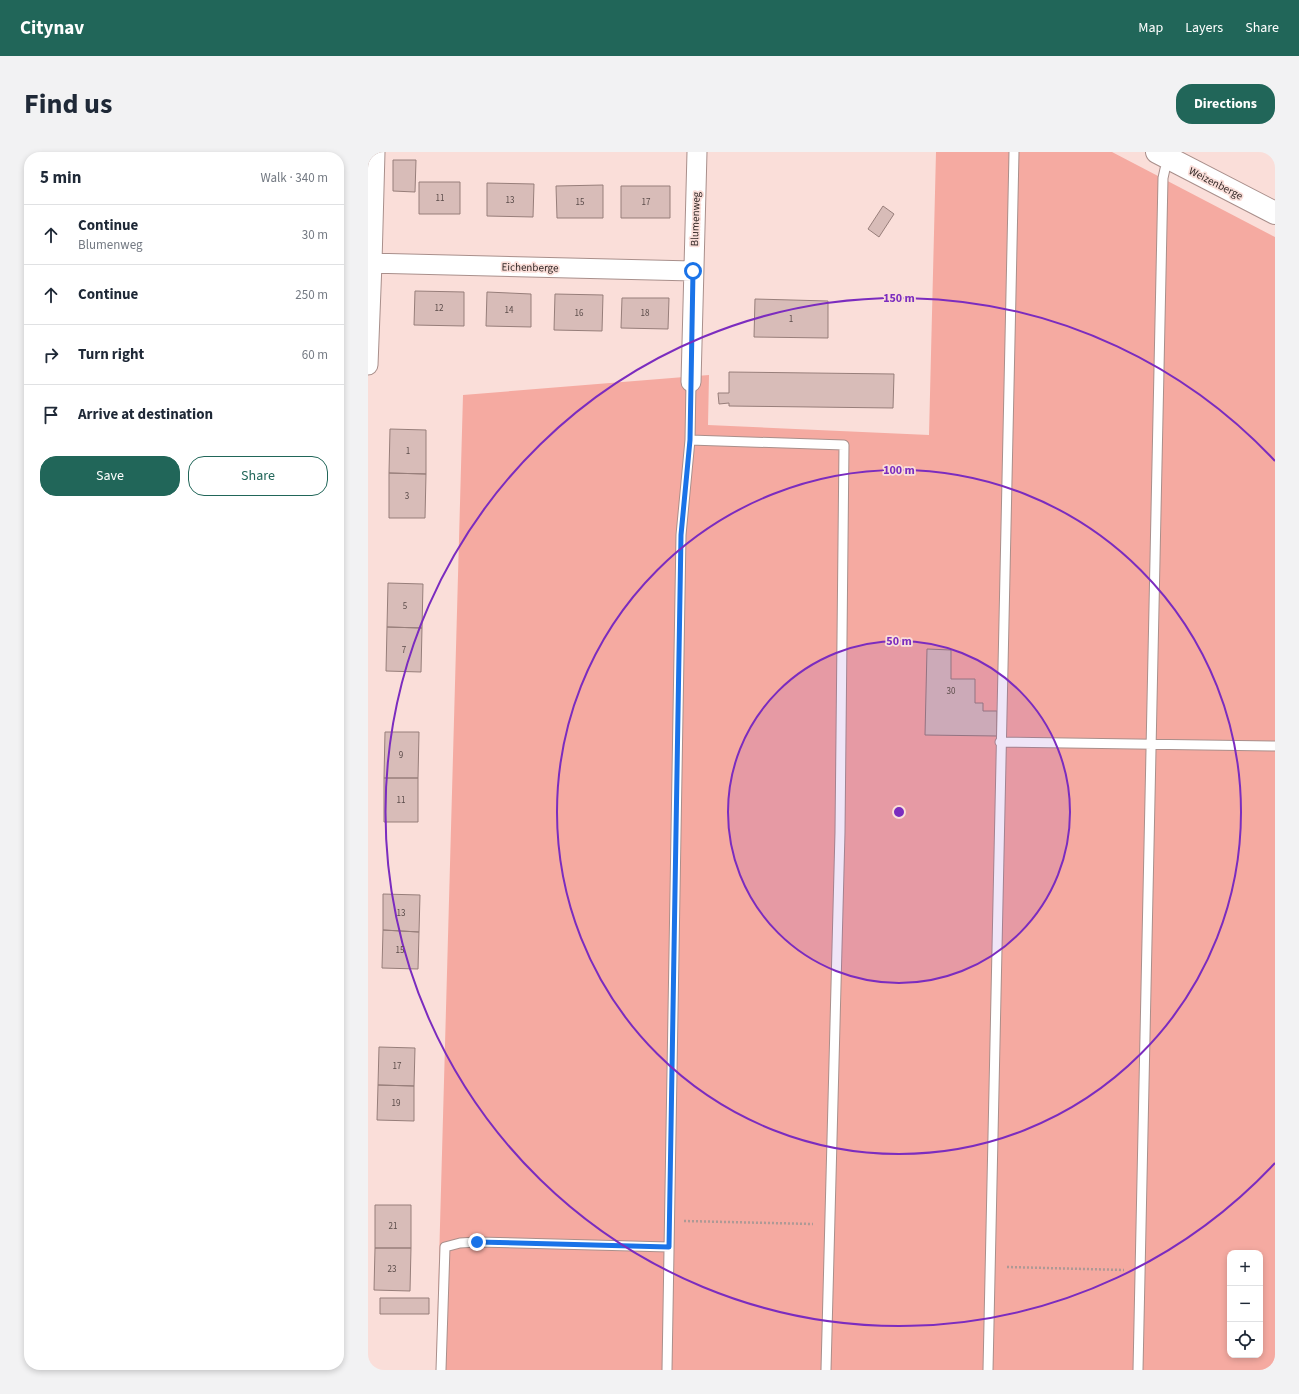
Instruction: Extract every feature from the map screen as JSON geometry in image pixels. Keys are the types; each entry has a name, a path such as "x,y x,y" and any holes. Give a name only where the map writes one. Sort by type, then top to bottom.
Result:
{"street":[{"path":"368,365 374,152"},
{"name":"Blumenweg","path":"691,382 697,152"},
{"name":"Weizenberge","path":"1171,156 1275,213"},
{"name":"Eichenberge","path":"370,263 693,271"}],"lane":[{"path":"988,1370 1000,742 1014,152"},
{"path":"1138,1370 1163,178 1171,156"},
{"path":"667,1370 681,535 690,440 691,382"},
{"path":"690,440 844,445 840,832 826,1370"},
{"path":"1000,742 1275,746"},
{"path":"441,1370 445,1247 460,1243 477,1242 669,1247"}],"path":[{"path":"670,1221 830,1224"},
{"path":"991,1267 1140,1271"}],"shaded area":[{"path":"936,152 1112,152 1275,237 1275,1370 436,1370 463,395 709,375 708,425 929,435"}],"building":[{"path":"393,160 416,160 415,192 393,191"},
{"path":"419,182 460,182 460,214 419,214"},
{"path":"487,183 534,184 533,217 487,216"},
{"path":"603,185 603,218 557,218 556,186"},
{"path":"621,186 670,186 670,218 621,218"},
{"path":"883,206 894,214 879,237 868,229"},
{"path":"415,291 464,292 464,326 414,325"},
{"path":"487,292 531,294 531,327 486,326"},
{"path":"555,294 603,295 602,331 554,330"},
{"path":"622,298 669,298 668,329 621,328"},
{"path":"755,299 828,301 828,338 754,337"},
{"path":"729,372 894,374 893,408 729,406 729,403 719,404 718,393 729,393"},
{"path":"390,429 426,430 426,474 389,473"},
{"path":"389,473 426,474 425,518 389,518"},
{"path":"388,583 423,584 422,628 387,627"},
{"path":"387,627 422,628 421,672 386,671"},
{"path":"927,649 951,650 951,679 975,679 975,703 983,703 983,711 997,711 997,736 925,735"},
{"path":"385,732 419,732 418,778 384,778"},
{"path":"384,778 418,778 418,822 384,822"},
{"path":"383,894 420,895 419,932 383,930"},
{"path":"383,930 419,932 418,969 382,968"},
{"path":"379,1047 415,1048 414,1086 378,1085"},
{"path":"378,1085 414,1086 414,1121 377,1120"},
{"path":"375,1205 411,1205 411,1248 375,1248"},
{"path":"375,1248 411,1248 410,1291 374,1290"},
{"path":"380,1298 429,1298 429,1314 380,1314"}],"route":[{"path":"477,1242 669,1247 681,535 690,440 693,271"}]}
